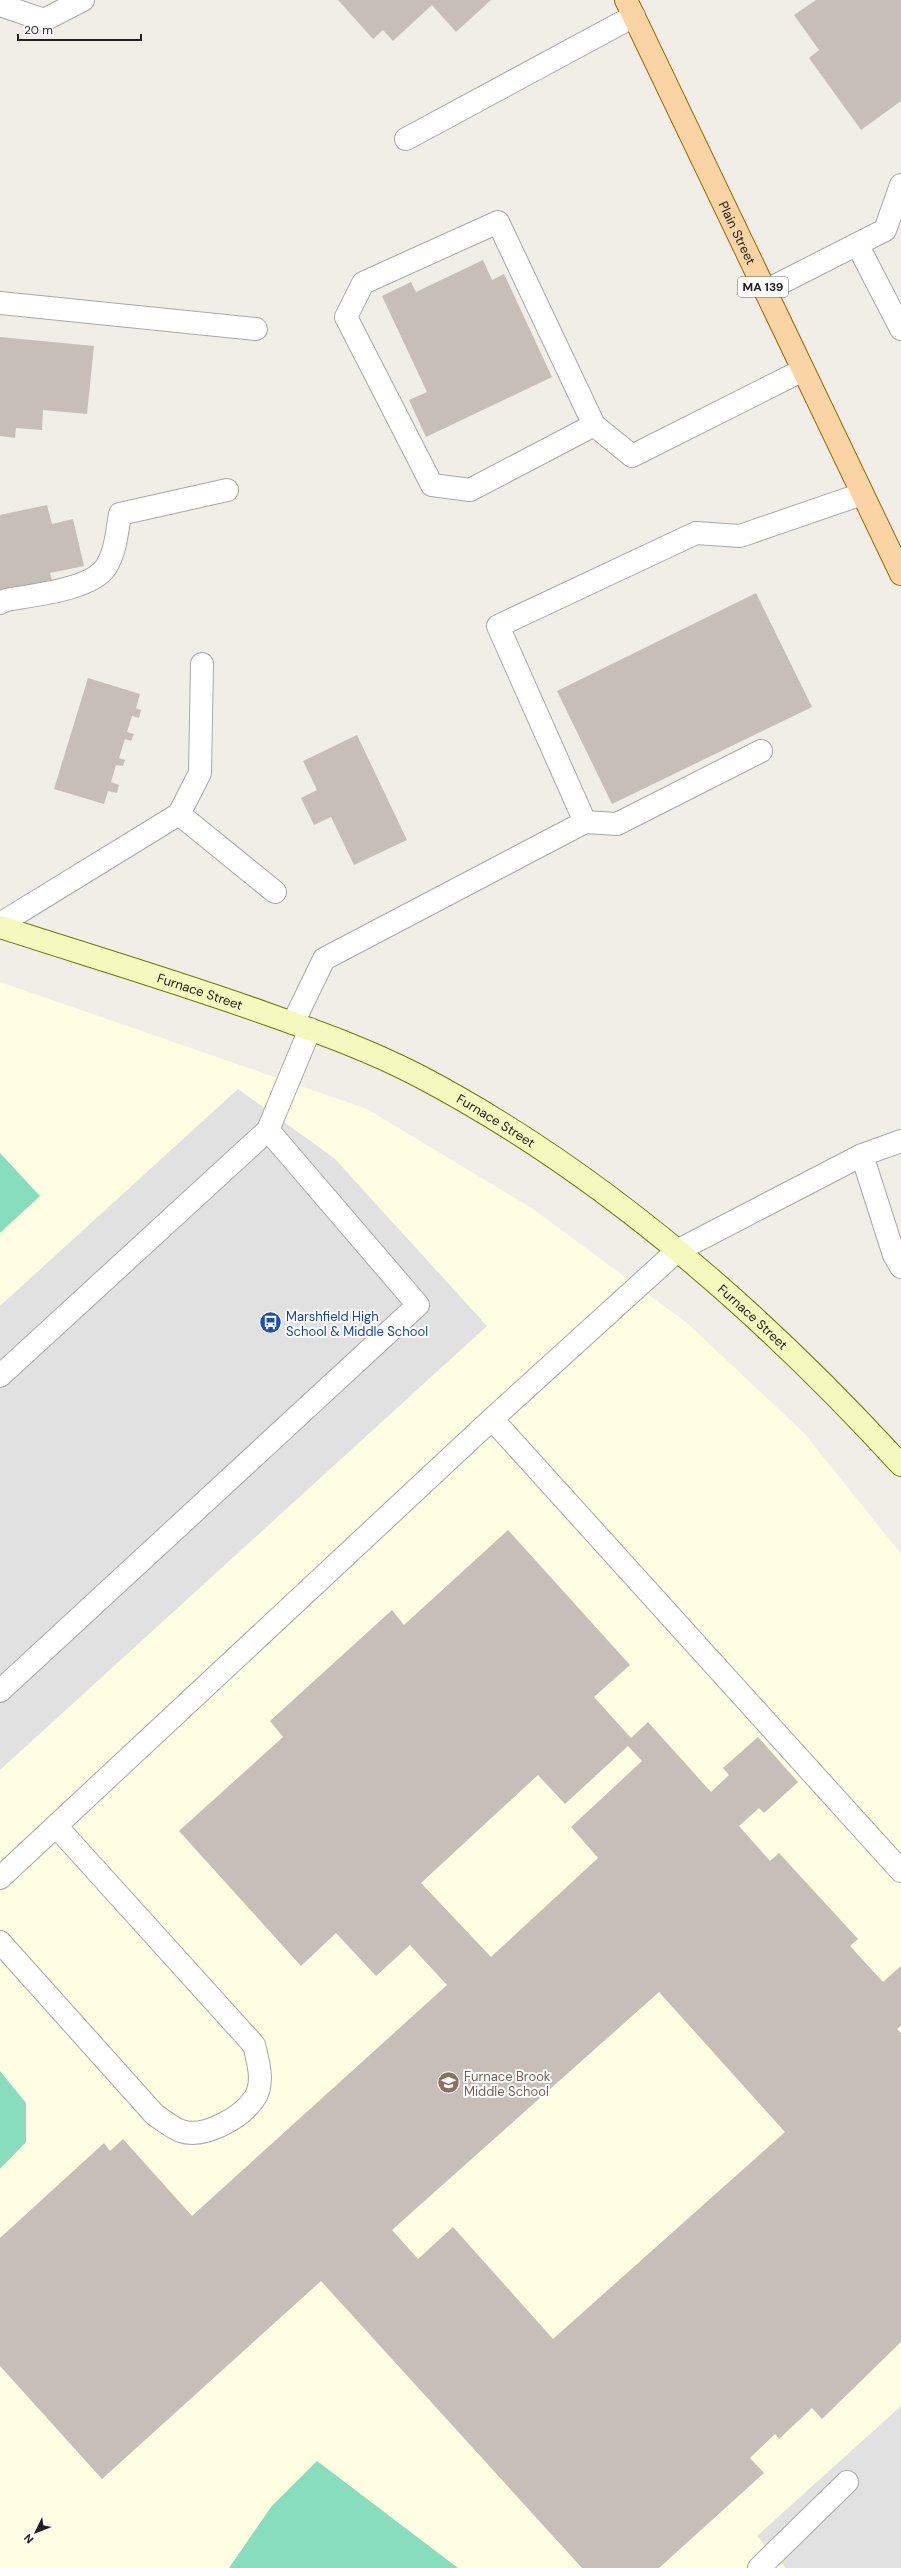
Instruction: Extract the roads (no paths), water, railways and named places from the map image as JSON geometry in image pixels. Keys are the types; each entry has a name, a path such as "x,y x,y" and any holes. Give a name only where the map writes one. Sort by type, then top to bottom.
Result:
{"main road":[{"name":"Plain Street","path":"630,8 901,574"},
{"name":"Furnace Street","path":"0,926 144,971 355,1046 417,1075 474,1107 582,1178 677,1251 819,1379 901,1465"}],"lane":[{"path":"0,5 44,20 84,0"},
{"path":"406,139 630,8"},
{"path":"765,291 885,230 901,185"},
{"path":"594,425 470,490 432,485 346,317 363,283 498,222 594,425 632,456 803,370"},
{"path":"857,244 901,329"},
{"path":"0,303 256,329"},
{"path":"0,603 6,600 86,583 106,568 114,549 120,514 227,490"},
{"path":"585,822 498,626 696,533 740,536 862,494"},
{"path":"0,926 179,814 200,773 202,664"},
{"path":"0,1376 268,1130 324,959 585,822 617,824 761,751"},
{"path":"179,814 276,892"},
{"path":"0,1690 418,1305 268,1130"},
{"path":"0,1878 492,1419 677,1251 862,1155 901,1141"},
{"path":"862,1155 894,1254 901,1267"},
{"path":"492,1419 901,1871"},
{"path":"0,1942 155,2115 182,2131 211,2131 236,2116 255,2099 260,2072 254,2045 56,1826"},
{"path":"759,2568 847,2482"}],"place":[{"name":"Marshfield High School & Middle School","path":"271,1323"},
{"name":"Furnace Brook Middle School","path":"448,2083"}]}
